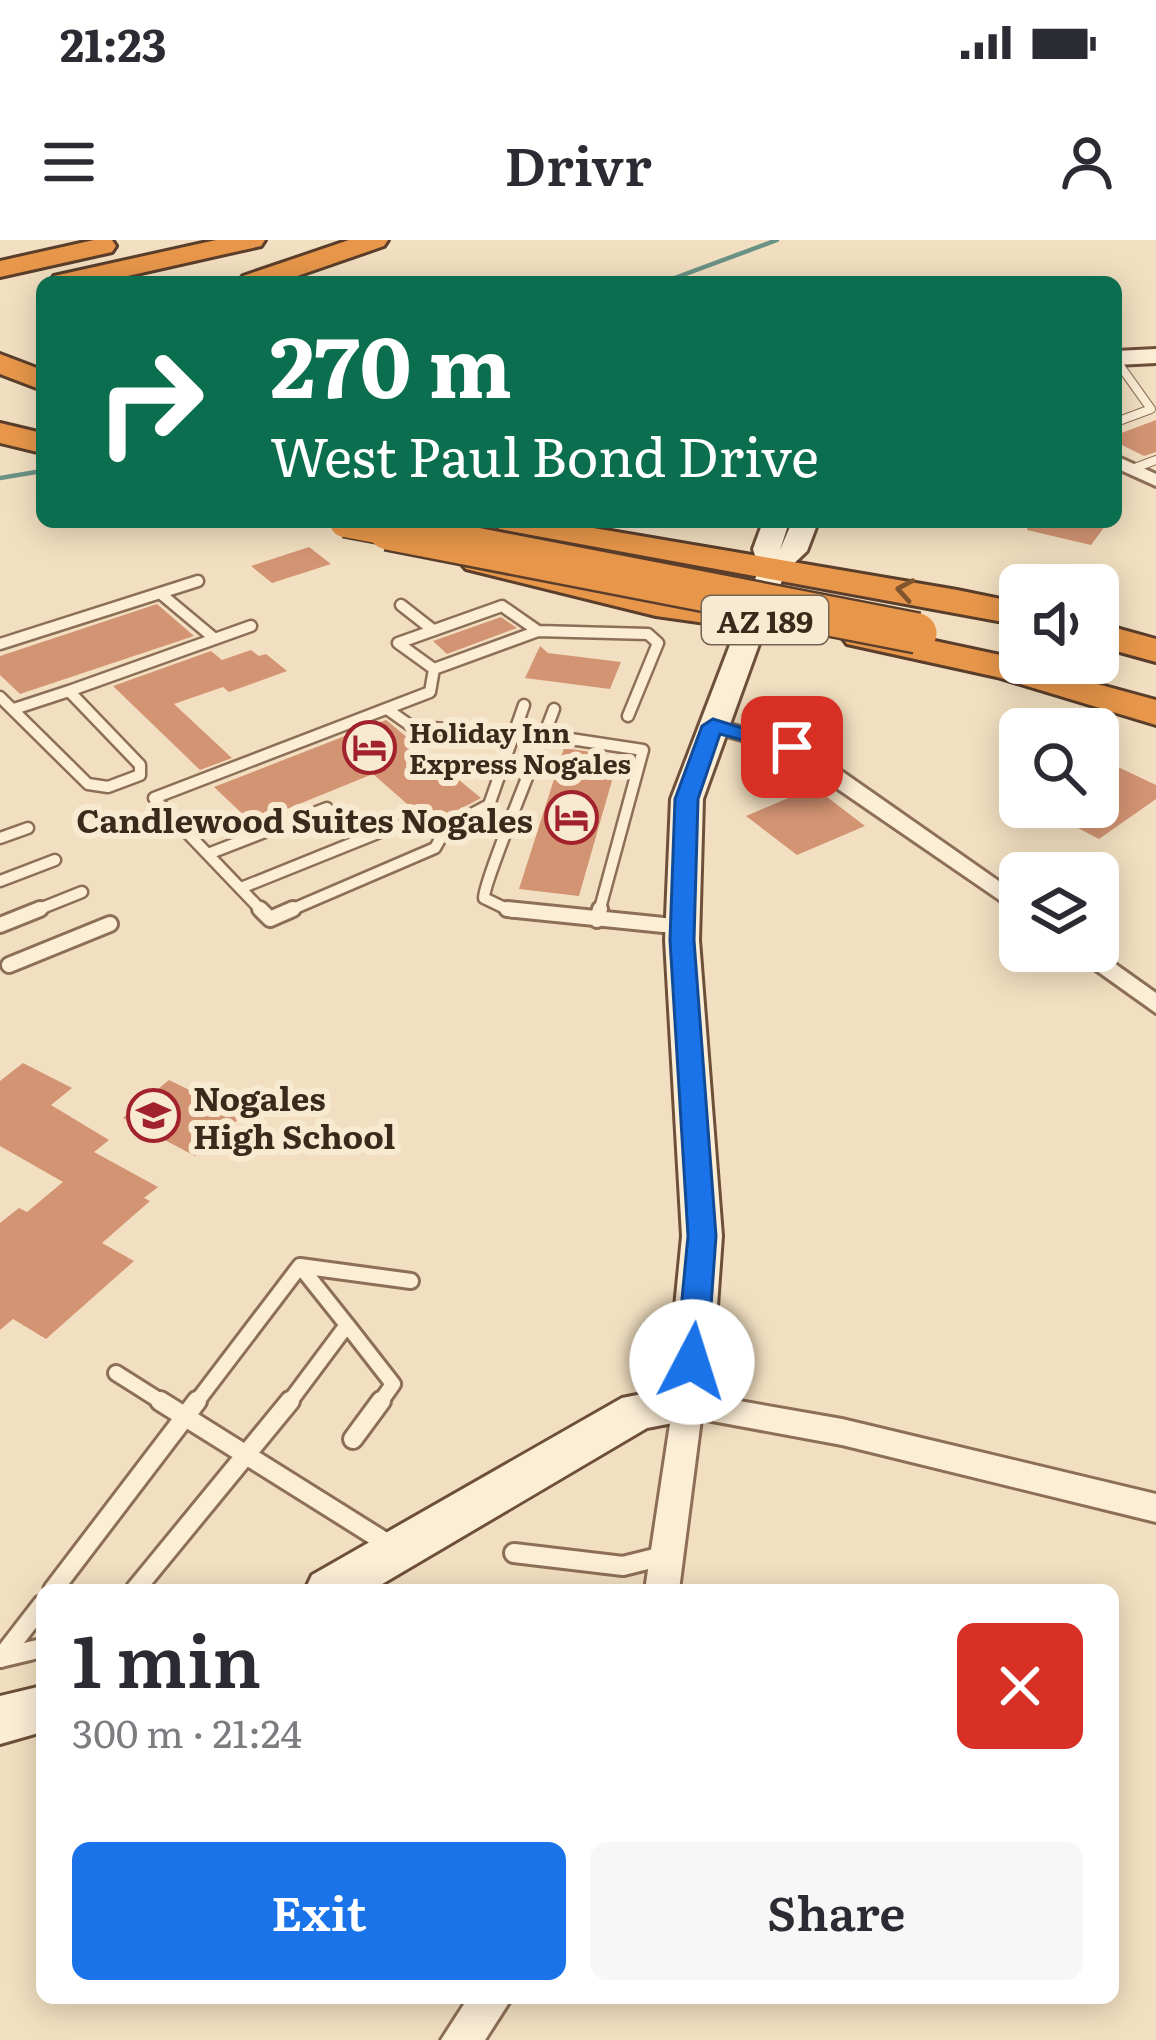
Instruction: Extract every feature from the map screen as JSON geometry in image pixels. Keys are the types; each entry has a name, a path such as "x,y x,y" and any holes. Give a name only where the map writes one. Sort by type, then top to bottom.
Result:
{"highway":[{"path":"0,269 133,240"},
{"path":"91,276 252,240"},
{"path":"270,276 375,240"},
{"path":"0,296 36,288"},
{"path":"0,338 36,357"},
{"path":"0,361 36,360"},
{"path":"0,433 36,442"},
{"path":"0,458 36,463"},
{"path":"378,528 999,640"},
{"name":"AZ 189","path":"391,528 452,554 541,580 1006,667 1156,713"},
{"path":"441,528 921,628 999,650"},
{"path":"457,528 525,548 721,588 747,588 771,575"},
{"name":"AZ 189","path":"539,528 771,575 999,611"},
{"path":"1119,640 1156,651"},
{"path":"1119,670 1156,681"},
{"path":"1119,683 1156,694"}],"street":[{"path":"1122,359 1156,356"},
{"path":"1124,465 1156,481"},
{"path":"771,575 766,549 774,528"},
{"path":"663,1584 688,1404 702,1236 682,927 686,799 771,575 794,551 803,528"},
{"path":"713,726 792,747 999,892"},
{"path":"1111,972 1156,1005"},
{"path":"339,1584 638,1412 688,1404 842,1432 1156,1508"},
{"path":"0,1720 36,1711"},
{"path":"461,2040 488,2004"}],"lane":[{"path":"1122,368 1151,409 1122,420"},
{"path":"1124,465 1156,460"},
{"path":"0,644 198,581"},
{"path":"160,593 215,639"},
{"path":"401,605 443,630"},
{"path":"434,669 398,643 473,621 502,606 538,632"},
{"path":"14,709 251,626"},
{"path":"434,669 473,651 538,632 648,634 658,643 628,716"},
{"path":"434,669 430,692 154,798 270,919 435,848 447,827"},
{"path":"0,697 88,784 109,787 140,775 140,765 69,691"},
{"path":"241,889 394,826 447,827 489,805 524,705"},
{"path":"387,709 411,726 510,735"},
{"path":"554,709 483,888 484,898 513,912 682,927"},
{"path":"544,735 643,750 597,920"},
{"path":"208,854 327,808"},
{"path":"0,838 28,828"},
{"path":"0,881 55,860"},
{"path":"0,925 82,892"},
{"path":"9,965 110,924"},
{"path":"300,1266 411,1281"},
{"path":"300,1266 393,1384 353,1439"},
{"path":"58,1584 300,1266"},
{"path":"140,1584 248,1456 347,1325"},
{"path":"116,1373 397,1550"},
{"path":"514,1553 623,1566 667,1555"},
{"path":"1,1658 36,1613"},
{"path":"1,1658 36,1649"}],"building":[{"path":"1156,420 1156,452 1144,456 1122,445 1122,433"},
{"path":"1027,528 1104,528 1091,545"},
{"path":"309,547 331,564 272,583 251,566"},
{"path":"157,604 194,636 20,694 0,675 0,656"},
{"path":"501,617 517,628 447,654 433,641"},
{"path":"540,646 548,653 621,662 610,689 525,678"},
{"path":"251,650 259,656 266,654 287,671 229,692 223,687 174,704 232,758 200,770 113,686 211,651 222,660"},
{"name":"Holiday Inn Express Nogales","path":"386,720 481,798 445,817 422,817 373,774 252,823 214,787"},
{"name":"Candlewood Suites Nogales","path":"564,748 619,756 579,896 519,889"},
{"path":"1119,767 1156,785 1156,799 1119,825"},
{"path":"814,787 865,826 797,855 746,816"},
{"path":"1078,828 1115,828 1099,839"},
{"path":"23,1063 72,1088 51,1105 109,1140 94,1152 158,1187 144,1198 150,1201 102,1243 134,1261 46,1339 13,1319 0,1330 0,1223 19,1208 27,1212 63,1182 0,1146 0,1081"},
{"path":"169,1080 242,1116 195,1156 123,1118"}],"waterway":[{"path":"680,276 777,240"},
{"path":"0,478 36,472"}],"place":[{"name":"Holiday Inn Express Nogales","path":"370,747"},
{"name":"Candlewood Suites Nogales","path":"572,818"},
{"name":"Nogales High School","path":"154,1115"}],"route":[{"path":"692,1362 702,1236 682,940 686,799 713,726 792,747"}]}
